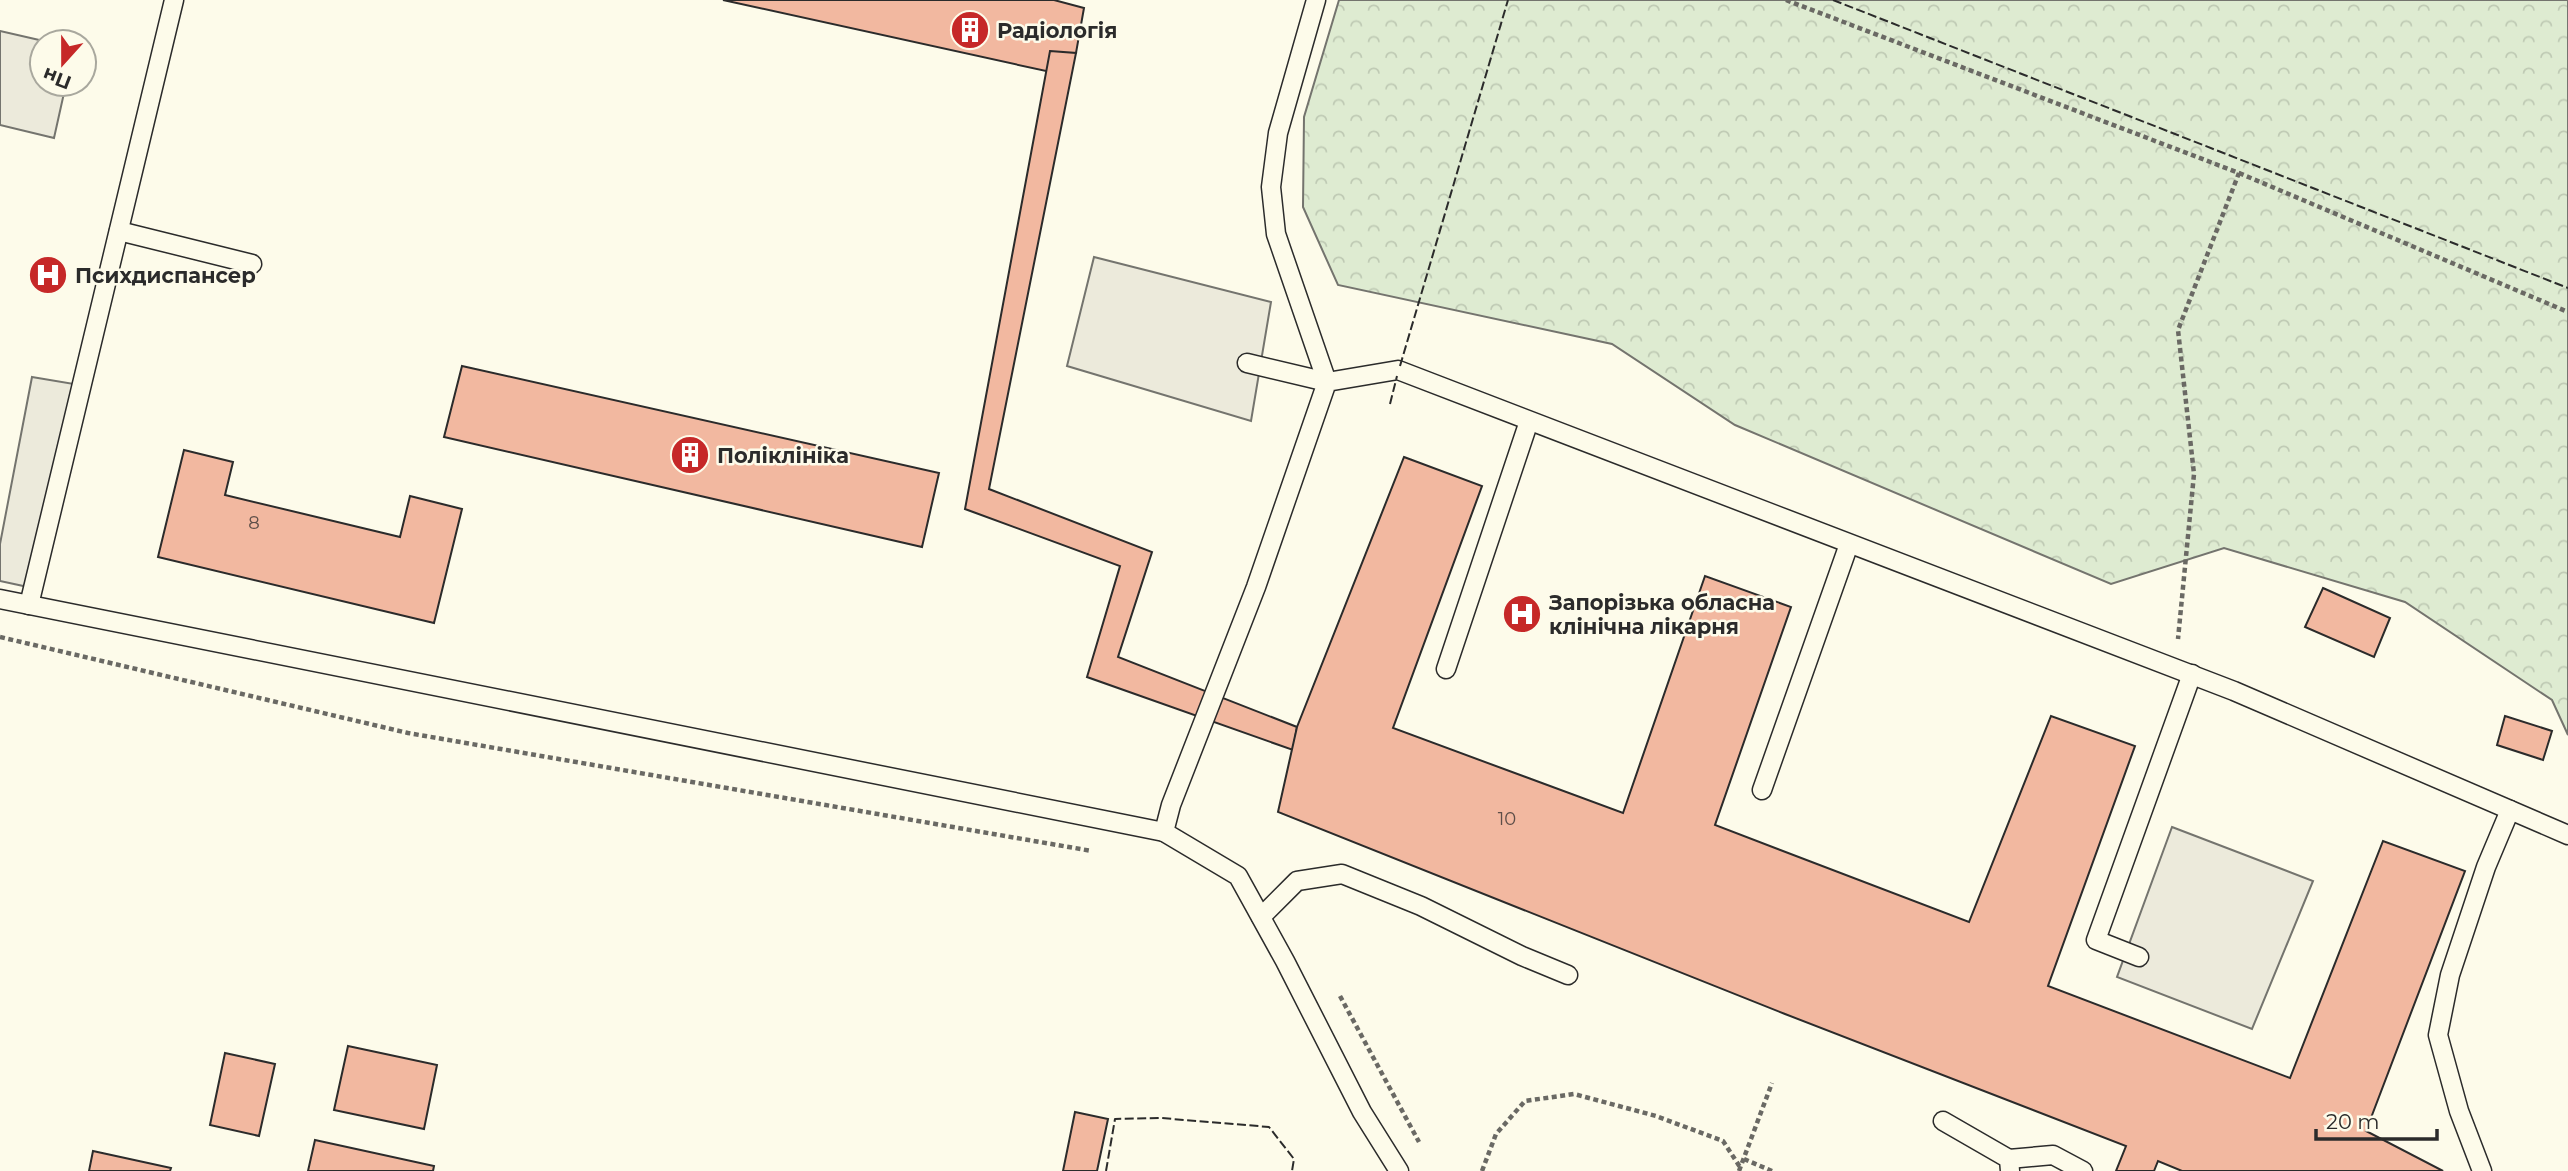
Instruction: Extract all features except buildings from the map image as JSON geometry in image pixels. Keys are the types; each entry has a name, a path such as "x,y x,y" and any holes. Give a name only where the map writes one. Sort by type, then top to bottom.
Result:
{"lane":[{"path":"29,605 174,0"},
{"path":"1164,832 1171,805 1256,587 1327,382 1276,234 1271,187 1278,133 1316,0"},
{"path":"119,231 252,264"},
{"path":"1247,363 1327,382 1398,370 2192,674 2568,835"},
{"path":"1446,669 1529,421"},
{"path":"1762,790 1849,544"},
{"path":"0,599 1164,832 1238,876 1362,1112 1399,1171"},
{"path":"2139,957 2096,940 2192,674"},
{"path":"2483,1171 2459,1111 2438,1034 2454,963 2486,867 2510,810"},
{"path":"1261,918 1297,881 1342,874 1421,906 1522,956 1568,975"},
{"path":"1943,1121 2010,1165 2053,1155 2083,1171"}],"path":[{"path":"1786,0 2239,173 2568,312"},
{"path":"2175,668 2194,474 2178,330 2239,173"},
{"path":"0,638 408,733 1096,852"},
{"path":"1334,987 1422,1148"},
{"path":"1740,1169 1772,1083"},
{"path":"1482,1171 1496,1134 1525,1101 1574,1094 1656,1116 1723,1141 1740,1169"},
{"path":"1744,1159 1772,1171"}],"green space":[{"path":"1339,0 2568,0 2568,735 2552,700 2405,602 2224,548 2111,584 1735,425 1612,344 1338,285 1303,207 1304,117"}],"shaded area":[{"path":"0,31 28,37 28,98 63,98 54,138 0,125"},
{"path":"1094,257 1271,302 1251,421 1067,366"},
{"path":"32,377 74,384 28,587 0,581 0,544"},
{"path":"2172,827 2313,881 2252,1029 2117,977"}],"fence":[{"path":"1400,366 1508,0"},
{"path":"1833,0 2568,288"},
{"path":"1390,404 1397,376"},
{"path":"1106,1171 1115,1119 1161,1118 1269,1127 1294,1159 1292,1171"}],"place":[{"name":"Радіологія","path":"970,30"},
{"name":"Психдиспансер","path":"48,275"},
{"name":"Поліклініка","path":"690,455"},
{"name":"Запорізька обласна клінічна лікарня","path":"1522,614"}]}
